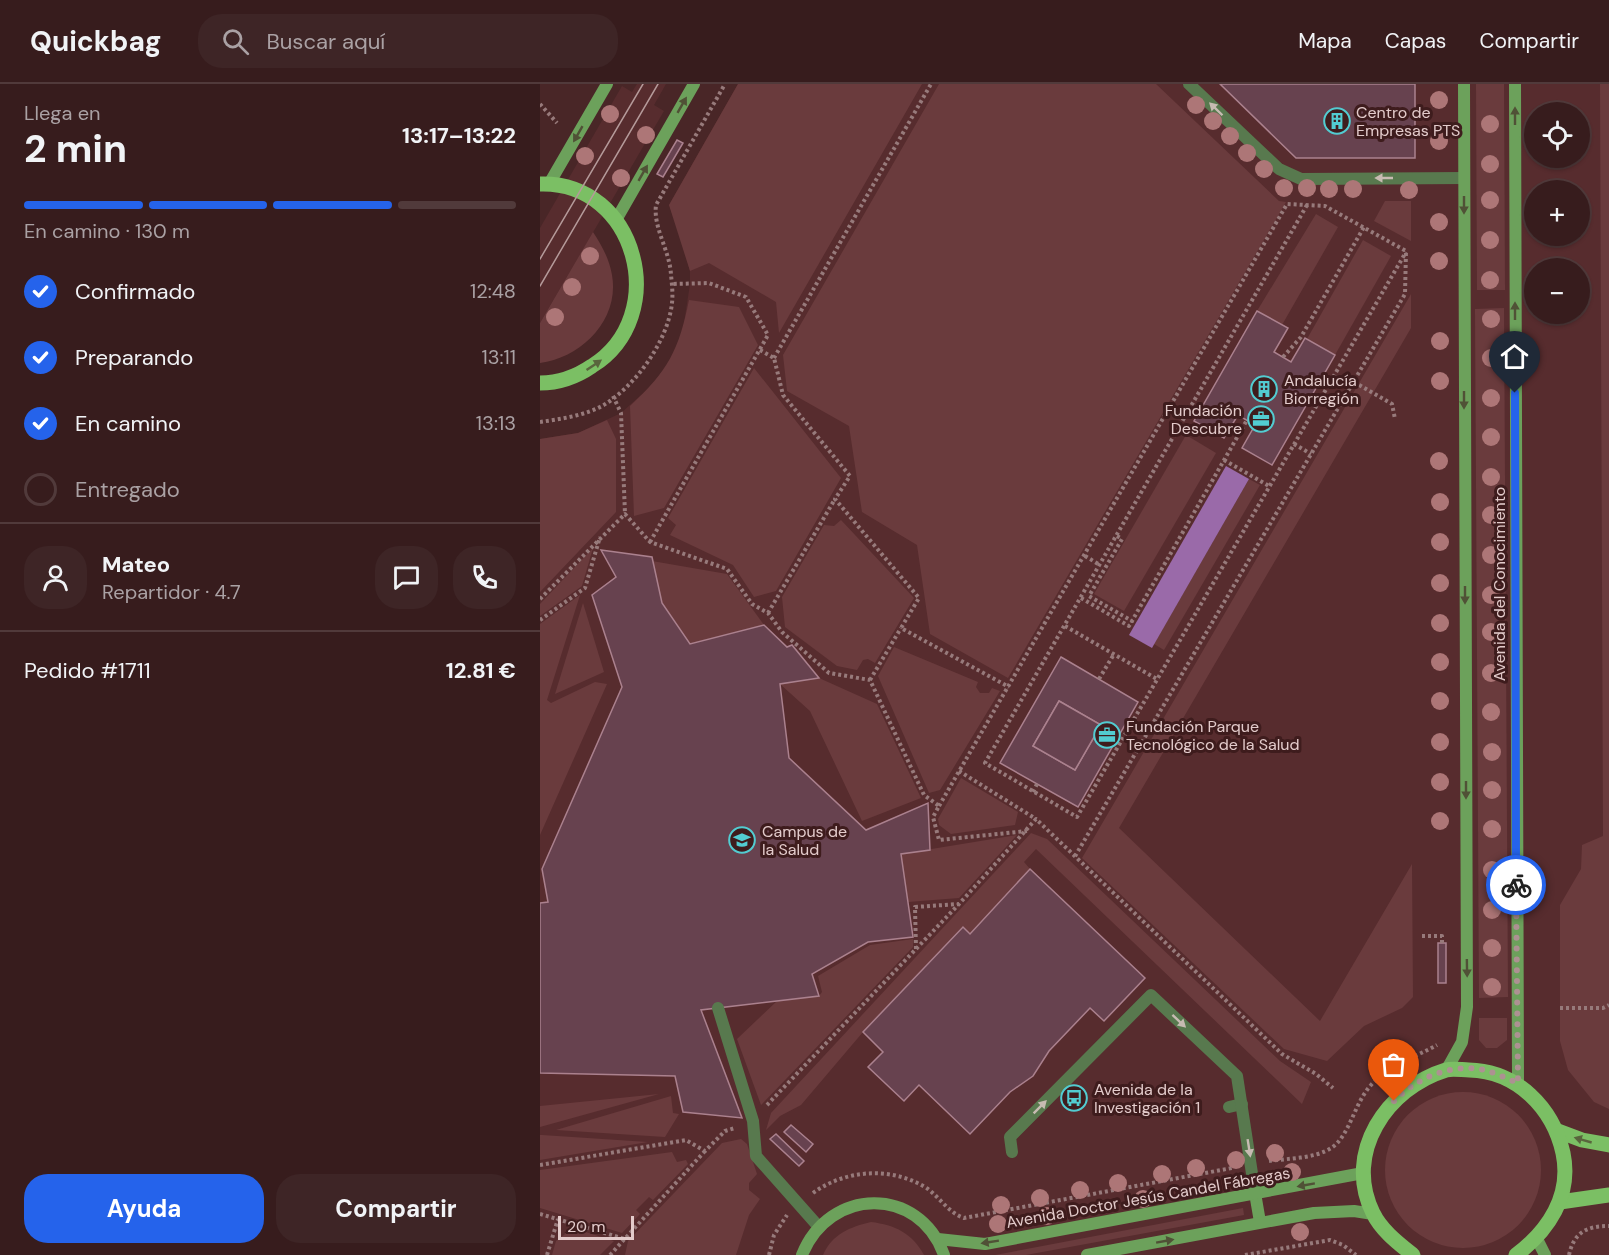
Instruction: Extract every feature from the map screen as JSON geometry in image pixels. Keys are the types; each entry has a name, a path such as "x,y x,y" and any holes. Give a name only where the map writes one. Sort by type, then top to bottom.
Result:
{"main road":[{"path":"540,383 552,383 579,375 602,360 621,340 633,315 638,287 635,260 616,220 604,208 579,192 544,184 607,84"},
{"path":"616,220 694,84"},
{"name":"Avenida del Conocimiento","path":"1448,1069 1462,1042 1467,1006 1464,84"},
{"name":"Avenida del Conocimiento","path":"1515,84 1518,1083"},
{"path":"1413,1255 1392,1238 1373,1214 1365,1191 1363,1173 1367,1143 1382,1113 1406,1089 1448,1069 1486,1070 1518,1083 1542,1107 1557,1131 1564,1157 1564,1180 1560,1202 1537,1239 1516,1255"},
{"path":"1557,1131 1582,1140 1609,1145"},
{"name":"Avenida Doctor Jesús Candel Fábregas","path":"938,1239 985,1244 1363,1173"},
{"path":"1255,1193 1260,1222"},
{"path":"1560,1202 1609,1195"},
{"path":"802,1255 818,1226 832,1215 853,1205 884,1203 912,1213 928,1226 938,1239 945,1255"},
{"path":"1087,1255 1314,1213 1354,1211 1373,1214"},
{"path":"1537,1239 1545,1255"}],"street":[{"path":"1189,84 1279,170 1290,176 1301,179 1464,178"},
{"path":"1012,1152 1010,1137 1151,995 1237,1076 1236,1105 1251,1164 1255,1193"},
{"path":"718,1008 753,1121 756,1156 818,1226"}],"path":[{"path":"540,422 584,413 603,405 646,362 665,330 672,303 671,284 665,242 656,223 656,205 725,84"},
{"path":"768,613 850,476 783,395 774,358 931,84"},
{"path":"540,104 557,123"},
{"path":"1028,831 939,840 933,817 1287,204 1325,206 1406,251"},
{"path":"1307,205 986,764 1077,817 1406,251"},
{"path":"1282,357 1301,337 1364,227"},
{"path":"1074,858 1405,294 1406,251"},
{"path":"650,542 768,335 746,297 708,283 671,284"},
{"path":"760,350 774,358"},
{"path":"1354,382 1392,404 1395,419"},
{"path":"613,396 621,413 625,514 650,542 727,569 752,604 768,613 782,632 829,673 870,680"},
{"path":"1081,598 1129,626 1247,420"},
{"path":"1294,444 1311,454"},
{"path":"1224,460 1269,486"},
{"path":"835,500 919,598 870,680"},
{"path":"540,599 625,514"},
{"path":"540,620 585,588 601,536"},
{"path":"1117,536 1122,539 1089,596 1132,621"},
{"path":"1084,556 1100,565"},
{"path":"1065,626 1157,680"},
{"path":"901,628 1010,687"},
{"path":"1099,679 1114,654"},
{"path":"870,680 924,795 939,806"},
{"path":"959,771 1036,819 1074,858 1282,1054 1316,1074 1333,1088"},
{"path":"1033,792 1037,784"},
{"path":"610,1255 725,1131 753,1121 1028,831 1036,819"},
{"path":"916,949 915,908 959,904"},
{"path":"1422,936 1442,936 1442,943"},
{"path":"1560,1008 1609,1005"},
{"path":"769,1255 774,1235 783,1219 798,1204 828,1182 856,1175 878,1173 907,1178 929,1190 964,1218 1316,1154 1331,1148 1340,1141 1355,1107 1371,1085 1398,1064 1441,1042"},
{"path":"540,1165 686,1140 705,1151"},
{"path":"540,1214 625,1239"},
{"path":"547,1255 558,1219"},
{"path":"1569,1255 1577,1235 1586,1228 1609,1226"},
{"path":"1245,1255 1330,1240 1343,1245 1356,1255"}],"shaded area":[{"path":"637,84 666,84 654,105 664,111 540,323 540,228 622,86 632,92"},
{"path":"738,84 1609,84 1609,1255 540,1255 540,439 578,433 621,413 650,387 670,362 682,336 690,284 690,271 669,205"},
{"path":"738,84 922,84 779,333 776,302 709,263 690,271 669,205"},
{"path":"939,84 1156,84 1279,201 1286,202 1008,678 930,634 917,545 862,512 849,426 787,391 783,355"},
{"path":"1476,84 1504,84 1505,290 1477,290"},
{"path":"1600,84 1609,84 1609,1109 1594,1102 1568,1070 1560,1041 1560,905 1581,869 1582,845 1603,836"},
{"path":"1385,201 1411,201 1411,241 1374,221"},
{"path":"1316,214 1338,227 1282,325 1257,311"},
{"path":"593,232 605,252 611,269 613,291 610,307 604,321 583,345 555,360 540,363 540,323"},
{"path":"1363,240 1391,256 1335,355 1307,339"},
{"path":"1411,294 1411,328 1119,828 1320,1021 1412,864 1413,997 1402,1008 1364,1026 1327,1061 1284,1049 1082,858"},
{"path":"689,300 739,307 758,345 664,508 634,516 630,406 654,382 670,359 681,333"},
{"path":"1504,308 1508,997 1479,998 1475,309"},
{"path":"754,368 841,478 776,591 754,597 733,565 670,535 676,525 668,518"},
{"path":"607,420 616,439 616,512 540,592 540,439 578,433"},
{"path":"1186,435 1216,453 1124,611 1094,594"},
{"path":"1226,466 1249,479 1152,648 1129,635"},
{"path":"1249,479 1260,485 1164,650 1154,644"},
{"path":"841,520 914,598 875,663 868,659 863,660 857,670 837,666 785,627 782,597 824,525 834,526"},
{"path":"593,548 582,586 540,616 540,604"},
{"path":"652,561 727,574 764,625 690,644 662,603"},
{"path":"580,595 547,700 551,703 595,682 607,684 540,835 540,624"},
{"path":"583,603 604,672 555,694"},
{"path":"894,647 978,682 976,687 980,693 989,693 992,688 1000,691 940,790 929,793 878,676"},
{"path":"819,678 877,704 921,798 862,821 810,711 780,684"},
{"path":"961,778 1018,812 1015,825 951,834 939,825 938,819"},
{"path":"1031,833 1047,839 1280,1061 1311,1082 1302,1104 1036,849 1024,862 1030,869 970,934 962,927 863,1032 801,1105 780,1116 766,1130 771,1113"},
{"path":"1017,835 959,898 908,902 901,854"},
{"path":"913,939 913,947 761,1105 737,1039 777,1001 819,996 822,992 818,976 870,945"},
{"path":"1479,1018 1507,1018 1507,1040 1497,1048 1486,1048 1479,1040"},
{"path":"1463,1092 1478,1093 1493,1098 1507,1105 1518,1115 1528,1126 1535,1140 1540,1155 1540,1185 1535,1200 1528,1214 1518,1225 1507,1235 1493,1242 1478,1247 1463,1248 1448,1247 1433,1242 1419,1235 1408,1225 1398,1214 1391,1200 1386,1185 1385,1170 1386,1155 1391,1140 1398,1126 1408,1115 1419,1105 1433,1098 1448,1093"},
{"path":"659,1094 540,1127 540,1106"},
{"path":"671,1096 673,1113 679,1114 665,1137 556,1130"},
{"path":"540,1135 542,1135 648,1142 540,1160"},
{"path":"741,1139 747,1144 757,1174 749,1183 749,1190 760,1199 749,1215 736,1255 625,1255 628,1241 722,1143"},
{"path":"672,1152 677,1162 686,1160 688,1164 653,1200 649,1197 636,1210 640,1214 622,1233 540,1208 540,1170"},
{"path":"1243,1208 1244,1215 1026,1255 995,1255"},
{"path":"871,1222 888,1225 902,1231 914,1241 924,1255 823,1255 831,1242 842,1232"},
{"path":"573,1228 614,1241 600,1255 552,1255 556,1241"}],"building":[{"name":"Centro de Empresas PTS","path":"1220,84 1415,84 1415,158 1296,158"},
{"path":"677,140 683,143 663,177 657,174"},
{"name":"Andalucía Biorregión","path":"1257,311 1288,328 1274,352 1291,362 1305,338 1335,355 1272,465 1242,448 1255,425 1238,415 1224,438 1194,421"},
{"name":"Campus de la Salud","path":"601,550 652,557 662,603 690,644 764,625 787,647 792,645 819,678 780,684 789,758 866,830 928,803 930,850 901,854 913,937 868,942 812,974 819,996 701,1010 742,1118 683,1112 675,1076 540,1073 540,903 548,902 542,869 622,687 592,595 616,577"},
{"name":"Fundación Parque Tecnológico de la Salud","path":"1061,657 1138,702 1078,807 1000,763","holes":["1059,701 1101,725 1075,770 1033,746"]},
{"path":"1059,701 1101,725 1075,770 1033,746"},
{"path":"1030,869 1145,978 1104,1021 1090,1008 1049,1051 1033,1076 1010,1092 970,1134 919,1085 904,1101 868,1067 883,1052 863,1032 963,927 970,934"},
{"path":"1438,943 1446,943 1446,983 1438,983"},
{"path":"791,1125 813,1144 806,1152 784,1132"},
{"path":"776,1134 804,1161 799,1166 770,1139"}],"tram line":[{"path":"540,259 643,84"},
{"path":"540,286 658,84"}],"way so far":[{"path":"1394,1101 1406,1089 1448,1069 1486,1070 1518,1083 1516,885"}],"place":[{"name":"Centro de Empresas PTS","path":"1337,121"},
{"name":"Andalucía Biorregión","path":"1264,389"},
{"name":"Fundación Descubre","path":"1261,419"},
{"name":"Fundación Parque Tecnológico de la Salud","path":"1107,735"},
{"name":"Campus de la Salud","path":"742,840"},
{"name":"Avenida de la Investigación 1","path":"1074,1098"}],"route":[{"path":"1515,393 1516,885"}]}
